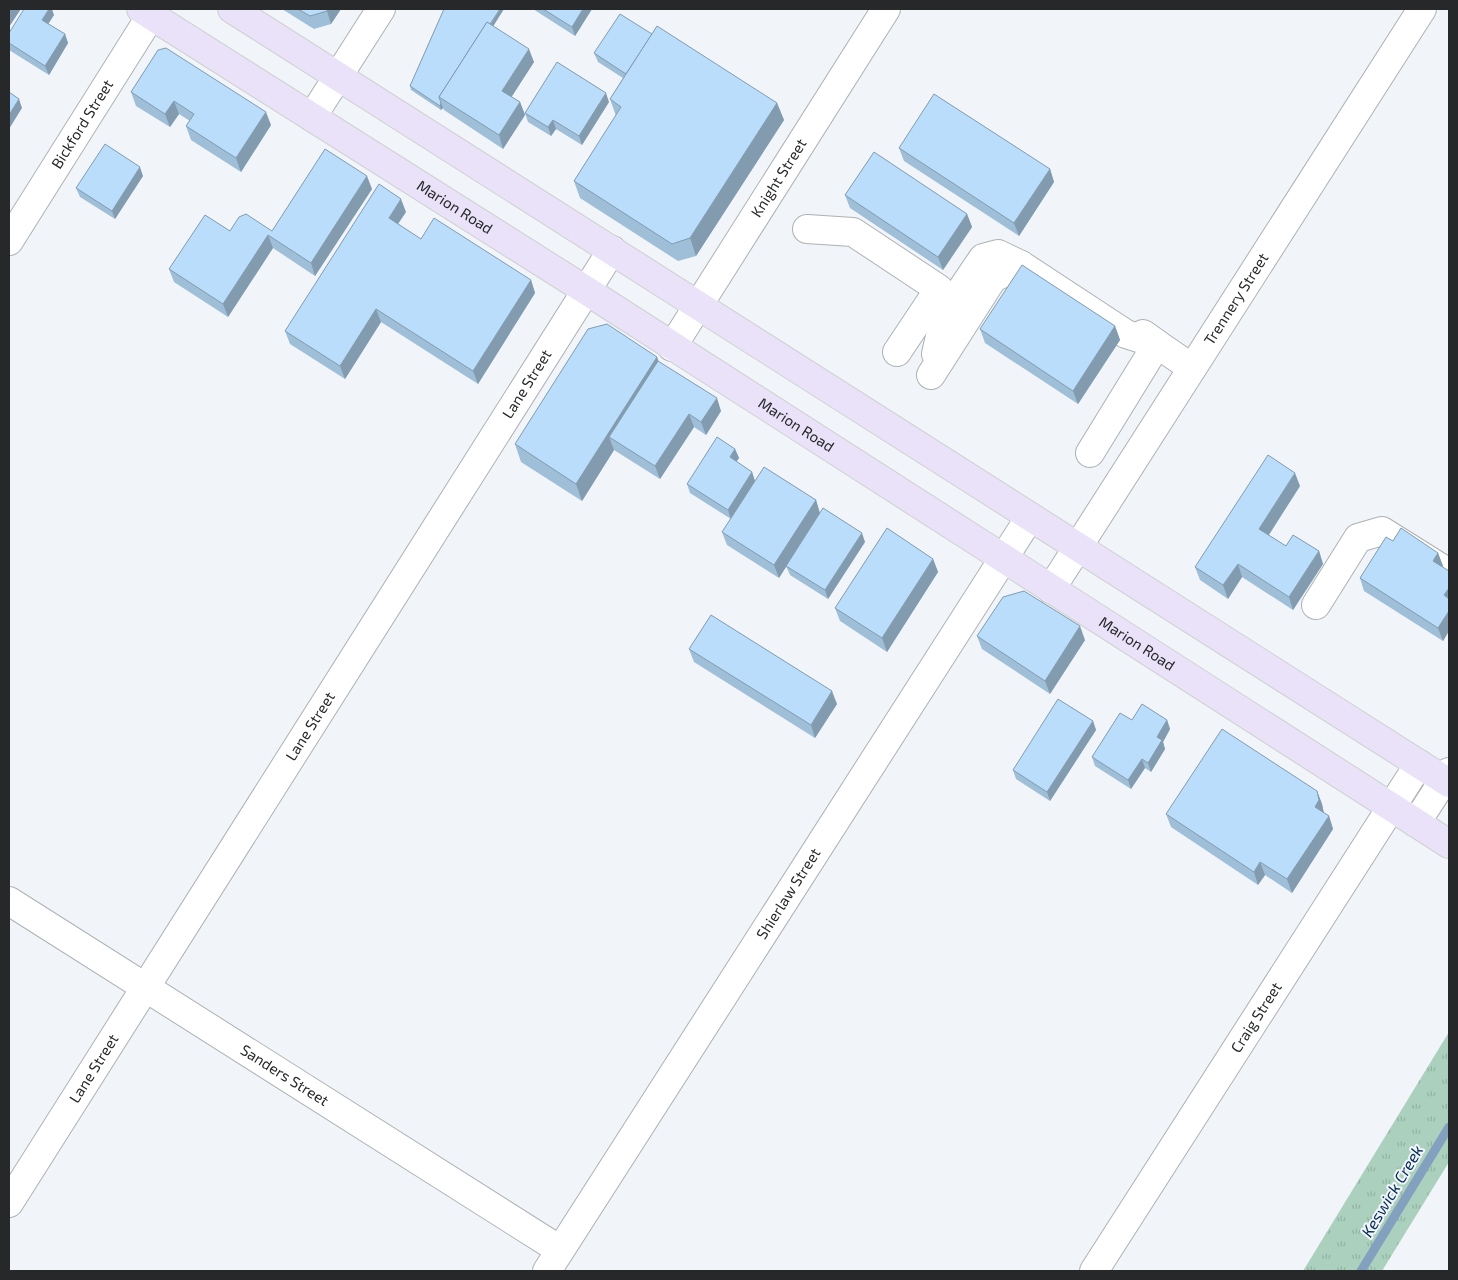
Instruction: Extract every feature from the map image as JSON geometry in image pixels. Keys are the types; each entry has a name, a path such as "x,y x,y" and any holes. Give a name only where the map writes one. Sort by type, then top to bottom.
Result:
{"main road":[{"path":"232,9 1419,764 1448,778"},
{"name":"Marion Road","path":"149,11 1449,844"}],"street":[{"path":"312,117 381,9"},
{"name":"Knight Street","path":"672,347 886,9"},
{"name":"Trennery Street","path":"1050,589 1422,9"},
{"name":"Bickford Street","path":"9,241 149,11"},
{"path":"807,229 853,232 939,289 897,352"},
{"name":"Lane Street","path":"9,1203 612,250"},
{"path":"931,375 992,278 1021,265 1126,334 1157,344 1192,368"},
{"path":"1090,453 1157,344"},
{"name":"Shierlaw Street","path":"554,1261 1030,517"},
{"path":"1316,605 1358,538 1382,531 1449,573"},
{"name":"Craig Street","path":"1094,1271 1419,764"},
{"path":"1416,823 1448,778"},
{"name":"Sanders Street","path":"9,901 146,989 554,1261"}],"green space":[{"path":"1449,1032 1449,1162 1382,1271 1303,1271"}],"building":[{"path":"24,9 49,9 42,20 65,34 45,66 9,43 9,33"},
{"path":"298,9 328,9 327,11 310,16"},
{"path":"444,9 500,9 490,24 487,22 439,97 440,106 410,86"},
{"path":"543,9 583,9 572,27"},
{"path":"620,14 652,34 626,74 594,53"},
{"path":"487,22 529,49 502,91 520,102 499,135 439,97"},
{"path":"657,26 777,103 690,238 672,244 574,181 621,107 610,99"},
{"path":"166,48 266,112 236,158 186,126 194,114 174,101 165,114 131,92 158,50"},
{"path":"557,62 606,93 579,136 553,120 548,127 525,113"},
{"path":"9,92 19,99 9,115"},
{"path":"934,94 1050,169 1014,223 899,148"},
{"path":"105,144 140,167 112,211 76,188"},
{"path":"325,149 367,176 311,263 268,235 223,304 169,269 205,215 230,231 239,217 246,214 272,231"},
{"path":"874,152 967,214 938,257 845,195"},
{"path":"379,184 401,199 389,218 421,239 434,218 531,280 473,371 376,309 340,366 285,331"},
{"path":"1022,265 1115,326 1073,391 980,329"},
{"path":"607,324 657,357 576,484 515,444 588,329"},
{"path":"658,361 717,398 701,422 689,414 655,466 609,437"},
{"path":"717,437 735,449 730,457 752,472 728,510 687,484"},
{"path":"1268,455 1295,473 1259,529 1286,546 1293,535 1319,551 1289,597 1238,564 1223,585 1195,567"},
{"path":"764,467 816,500 774,565 722,532"},
{"path":"823,508 862,533 825,590 786,566"},
{"path":"887,528 933,559 882,638 835,608"},
{"path":"1401,528 1438,553 1433,561 1449,571 1449,588 1444,595 1449,599 1449,611 1438,628 1360,578 1386,537 1393,541"},
{"path":"1024,591 1080,626 1045,681 977,636 1003,597"},
{"path":"711,615 832,691 811,725 689,649"},
{"path":"1058,699 1093,721 1047,792 1013,770"},
{"path":"1142,704 1167,720 1157,737 1162,740 1148,763 1142,759 1128,780 1092,757 1120,713 1132,720"},
{"path":"1222,729 1317,791 1319,800 1315,807 1329,816 1287,879 1260,862 1254,872 1166,814"}],"waterway":[{"name":"Keswick Creek","path":"1361,1271 1449,1127"}]}
